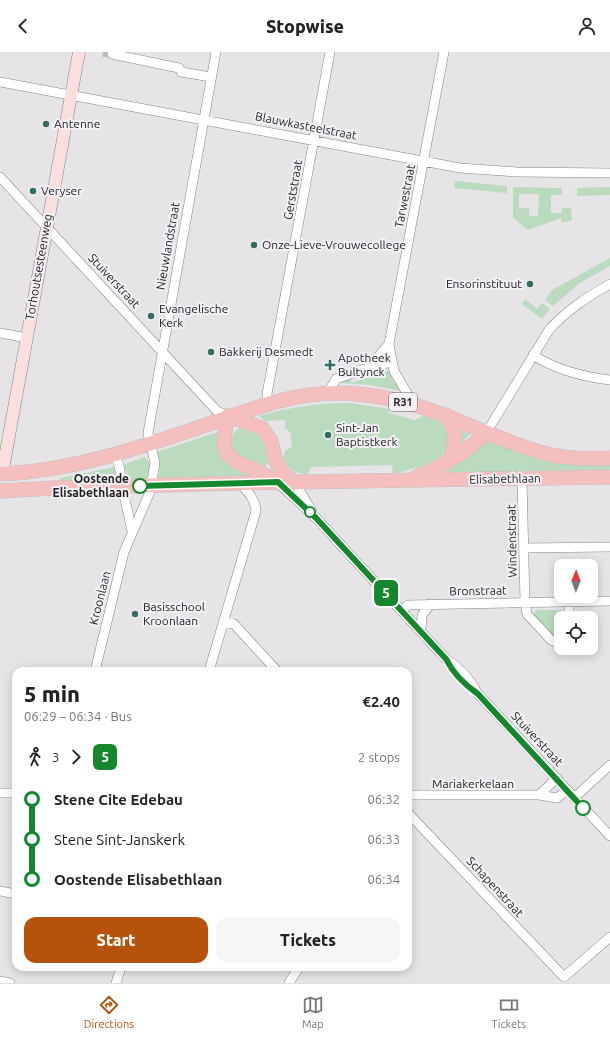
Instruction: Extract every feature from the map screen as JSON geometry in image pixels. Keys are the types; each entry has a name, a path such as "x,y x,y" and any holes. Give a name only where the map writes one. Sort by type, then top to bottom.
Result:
{"main road":[{"name":"R31","path":"1,477 83,464 208,425 228,416 292,397 327,394 372,396 408,403 446,416 519,446 548,454 572,458 610,458"},
{"path":"278,482 261,472 242,466 231,459 224,446 228,416 262,428 271,441 276,462 283,473 295,482"},
{"path":"446,416 454,428 456,441 450,460"},
{"name":"Elisabethlaan","path":"400,481 435,470 470,447 486,433"},
{"name":"Elisabethlaan","path":"0,491 54,488 278,482 610,477"}],"street":[{"name":"Torhoutsesteenweg","path":"1,477 79,52"},
{"name":"Nieuwlandstraat","path":"150,444 148,433 161,350 216,52"},
{"name":"Gerststraat","path":"268,404 267,394 330,52"},
{"name":"Tarwestraat","path":"408,403 406,393 394,371 389,344 444,52"},
{"path":"112,54 179,68 181,72 211,78"},
{"name":"Blauwkasteelstraat","path":"0,82 460,168 517,172 610,173"},
{"name":"Stuiverstraat","path":"0,177 217,411 228,416"},
{"path":"486,433 549,330 561,316 578,302 610,284"},
{"path":"0,333 27,338"},
{"name":"Tarwestraat","path":"373,366 377,358 389,344"},
{"path":"533,355 578,374 610,380"},
{"path":"327,394 336,379 373,366 392,362"},
{"path":"150,444 155,463 151,486"},
{"path":"115,455 119,465 132,531"},
{"name":"Windenstraat","path":"522,478 525,602"},
{"name":"Stuiverstraat","path":"278,482 316,518 446,659 449,666 467,686 478,694 610,836"},
{"name":"Stuiverstraat","path":"295,482 316,518"},
{"path":"210,667 256,511 255,503 250,494 238,483"},
{"name":"Kroonlaan","path":"96,667 124,552 150,492 151,486"},
{"path":"524,548 610,547"},
{"name":"Bronstraat","path":"598,601 610,601"},
{"path":"525,602 527,614 551,640 554,641"},
{"name":"Bronstraat","path":"401,610 408,605 554,602"},
{"path":"421,632 422,615 431,604"},
{"path":"223,622 234,624 273,667"},
{"path":"574,798 610,765"},
{"path":"539,795 557,778"},
{"name":"Mariakerkelaan","path":"412,796 539,795 557,798 567,790"},
{"path":"0,793 12,793"},
{"name":"Schapenstraat","path":"412,817 564,977 610,937"},
{"path":"0,891 12,893"},
{"path":"116,983 120,971"},
{"path":"289,983 296,971"},
{"path":"0,981 10,983"}],"green space":[{"path":"455,181 507,186 507,193 454,188"},
{"path":"513,187 562,188 562,195 551,195 551,213 562,213 562,208 571,208 572,220 562,223 561,218 528,230 513,218","holes":["519,194 539,194 538,217 529,215 529,208 519,208"]},
{"path":"610,187 610,195 577,196 577,188"},
{"path":"610,258 610,266 580,283 553,306 545,300 552,290"},
{"path":"525,299 537,309 542,303 550,309 542,319 522,304"},
{"path":"390,370 401,391 369,385 342,383 342,381 351,377 351,383"},
{"path":"350,403 389,409 389,413 415,420 425,415 437,420 452,433 446,453 426,465 393,474 392,465 311,467 308,474 299,473 290,468 283,458 285,451 292,447 290,432 285,428 285,420 265,421 259,416 304,406"},
{"path":"243,427 250,428 255,431 265,443 270,460 264,468 242,460 230,447 234,432"},
{"path":"459,429 470,434 461,443"},
{"path":"218,432 243,472 253,477 158,479 160,464 157,452"},
{"path":"486,440 522,453 610,463 610,471 443,473"},
{"path":"145,457 151,465 149,475 146,479 142,480 133,479 127,473 125,464"},
{"path":"115,467 118,479 60,480 60,478"},
{"path":"537,610 565,611 554,611 554,636 552,636 533,614"}],"tunnel":[{"path":"103,52 112,54"}],"bus line":[{"name":"5","path":"140,486 278,482 316,518 446,659 449,666 467,686 478,694 557,778 583,808"}],"place":[{"name":"Antenne","path":"46,124"},
{"name":"Veryser","path":"33,191"},
{"name":"Onze-Lieve-Vrouwecollege","path":"254,245"},
{"name":"Ensorinstituut","path":"530,284"},
{"name":"Evangelische Kerk","path":"151,316"},
{"name":"Bakkerij Desmedt","path":"211,352"},
{"name":"Apotheek Bultynck","path":"330,365"},
{"name":"Sint-Jan Baptistkerk","path":"328,435"},
{"name":"Oostende Elisabethlaan","path":"140,486"},
{"name":"Basisschool Kroonlaan","path":"135,614"}]}
